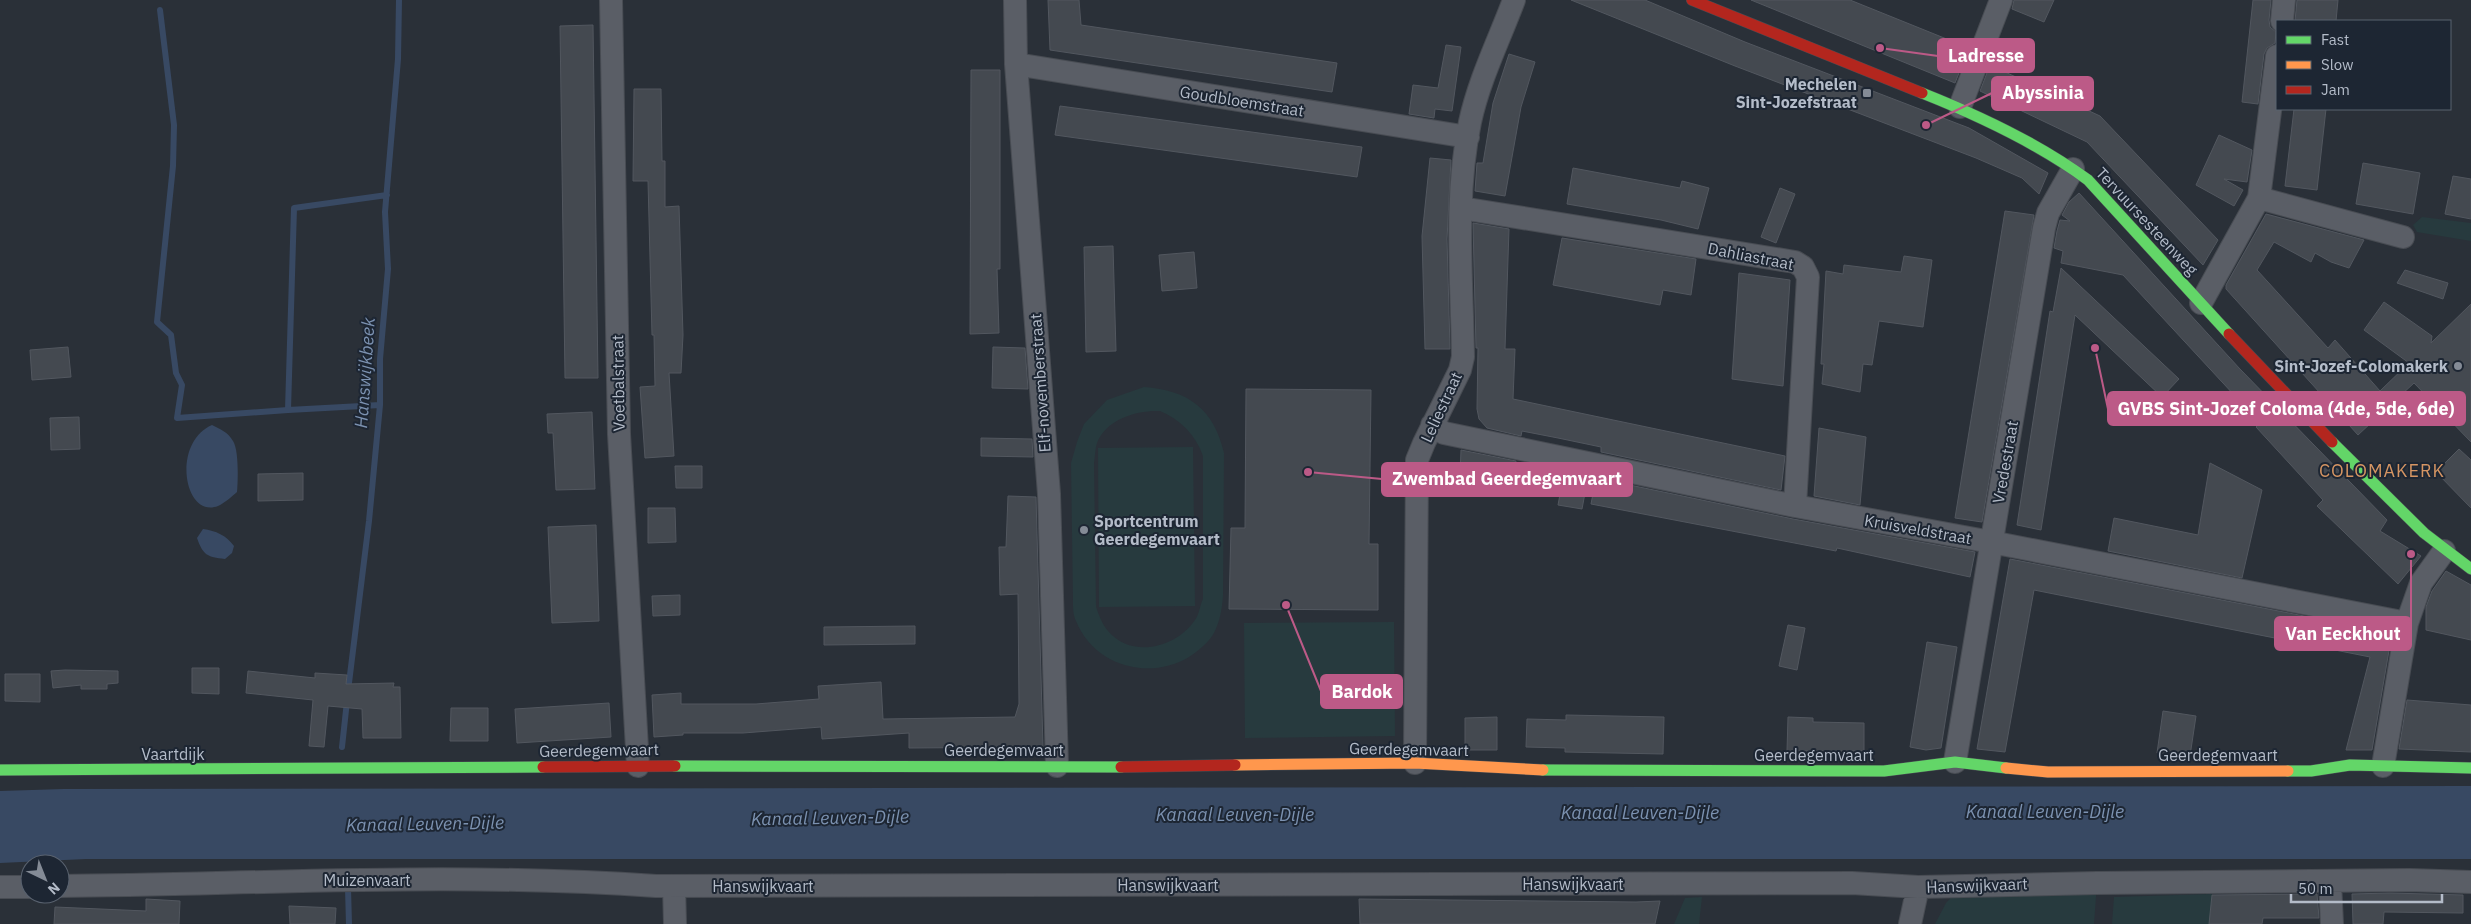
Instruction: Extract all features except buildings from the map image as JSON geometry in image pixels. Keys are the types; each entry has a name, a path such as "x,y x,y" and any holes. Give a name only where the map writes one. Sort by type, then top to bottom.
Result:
{"street":[{"name":"Voetbalstraat","path":"611,0 619,434 638,766"},
{"name":"Elf-novemberstraat","path":"1015,0 1016,64 1049,494 1057,766"},
{"name":"Leliestraat","path":"1415,763 1417,460 1452,386 1463,357 1461,208 1468,137 1478,94 1514,0"},
{"name":"Tervuursesteenweg","path":"1692,0 1960,107 2073,169 2088,180 2325,435 2444,551 2471,570"},
{"path":"1960,107 2002,0"},
{"path":"2282,20 2284,0"},
{"name":"Goudbloemstraat","path":"1016,64 1468,137"},
{"path":"2201,303 2259,198 2276,64"},
{"name":"Vredestraat","path":"1955,762 2044,228 2048,213 2073,169"},
{"path":"2259,198 2403,237"},
{"name":"Dahliastraat","path":"1461,208 1795,262 1803,267 1808,277 1796,506"},
{"name":"Kruisveldstraat","path":"1432,425 1444,433 1796,506 2407,623"},
{"path":"2383,766 2407,623 2421,583 2444,551"},
{"name":"Geerdegemvaart","path":"345,770 638,766 1057,766 1415,763 1518,770 1884,771 1955,762 2048,772 2311,771 2350,765 2471,768"},
{"name":"Vaartdijk","path":"0,770 345,770"},
{"name":"Muizenvaart","path":"70,886 330,880 544,880 674,886"},
{"name":"Hanswijkvaart","path":"674,886 1852,882 1918,887 1973,884 2471,882"},
{"path":"2330,882 2332,924"},
{"path":"674,886 676,924"},
{"path":"0,887 20,887"},
{"path":"1910,924 1918,887"}],"green space":[{"path":"2422,217 2471,223 2471,241 2417,232 2413,225"},
{"name":"Sportcentrum Geerdegemvaart","path":"1144,387 1174,392 1197,405 1206,414 1219,438 1224,453 1223,596 1219,619 1212,637 1196,652 1173,664 1157,668 1140,668 1124,665 1109,658 1096,649 1084,636 1074,614 1071,463 1084,424 1107,400","holes":["1160,411 1181,423 1196,441 1203,456 1203,599 1198,615 1187,630 1165,643 1141,647 1129,645 1118,640 1108,631 1096,607 1094,463 1097,443 1107,428 1132,414"]},
{"path":"1193,447 1195,606 1099,607 1098,448"},
{"path":"1394,622 1395,736 1245,738 1244,623"},
{"path":"2097,883 2094,924 1935,924 1946,903 1958,890"},
{"path":"2212,894 2210,924 2112,924 2114,897"},
{"path":"1702,897 1699,924 1674,924 1685,898"}],"water":[{"path":"212,425 226,433 235,445 238,466 237,492 218,506 206,507 197,501 190,491 187,477 187,462 191,447 199,434"},
{"path":"203,529 216,532 228,539 234,546 232,553 225,559 206,554 197,538"},
{"name":"Kanaal Leuven-Dijle","path":"2471,786 2471,859 70,860 70,854 20,854 20,862 0,863 0,791 64,789"}],"waterway":[{"name":"Hanswijkbeek","path":"348,691 369,521 380,405 380,359 388,269 385,212 398,59 399,0"},
{"path":"160,10 174,125 173,166 157,322 171,335 176,373 182,385 177,418 288,410"},
{"path":"380,405 288,410 294,208 387,195"},
{"name":"Hanswijkbeek","path":"342,747 347,701"},
{"name":"Hanswijkbeek","path":"348,888 349,924"}],"traffic: fast":[{"path":"1922,93 1965,111 2029,142 2088,180 2229,334"},
{"path":"2332,442 2424,533 2471,569"},
{"path":"1543,770 1884,771 1955,762 2006,768"},
{"path":"2288,771 2311,771 2350,765 2471,768"},
{"path":"675,766 1121,767"},
{"path":"0,770 543,767"}],"traffic: slow":[{"path":"1235,765 1415,763 1543,770"},
{"path":"2006,768 2048,772 2288,771"}],"traffic: jam":[{"path":"1692,0 1922,93"},
{"path":"2229,334 2332,442"},
{"path":"1121,767 1235,765"},
{"path":"543,767 675,766"}],"place":[{"name":"Ladresse","path":"1880,48"},
{"name":"Mechelen Sint-Jozefstraat","path":"1867,93"},
{"name":"Abyssinia","path":"1926,125"},
{"name":"GVBS Sint-Jozef Coloma (4de, 5de, 6de)","path":"2095,348"},
{"name":"Sint-Jozef-Colomakerk","path":"2458,366"},
{"name":"Zwembad Geerdegemvaart","path":"1308,472"},
{"name":"Sportcentrum Geerdegemvaart","path":"1084,530"},
{"name":"Van Eeckhout","path":"2411,554"},
{"name":"Bardok","path":"1286,605"}],"district":[{"name":"COLOMAKERK","path":"2382,471"}]}
